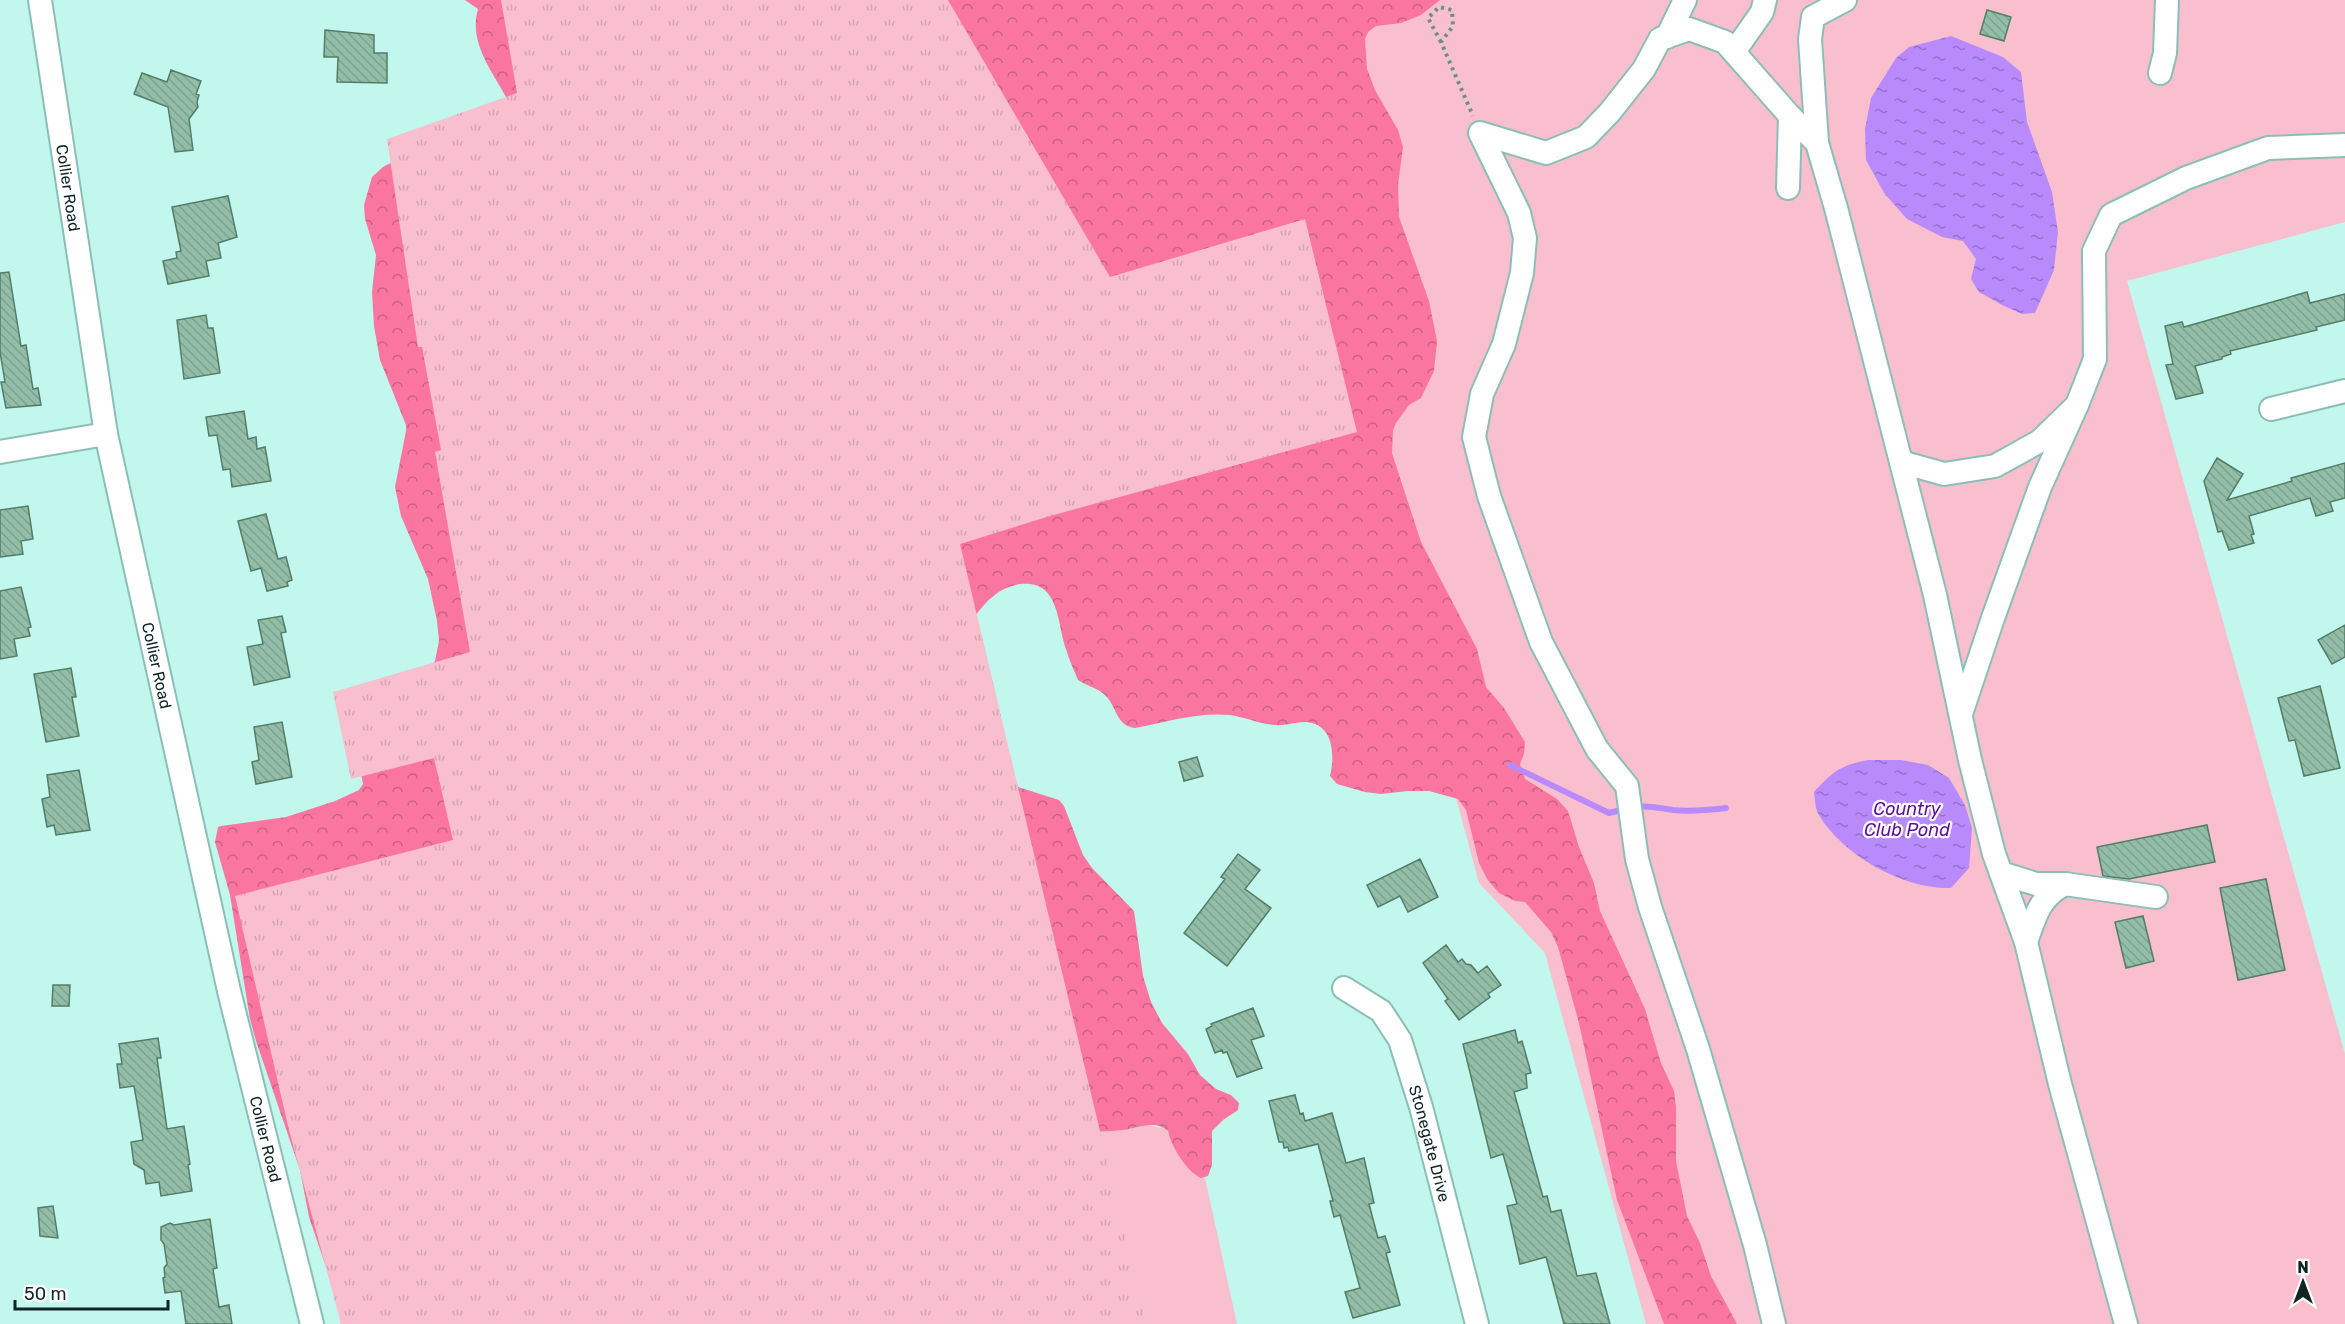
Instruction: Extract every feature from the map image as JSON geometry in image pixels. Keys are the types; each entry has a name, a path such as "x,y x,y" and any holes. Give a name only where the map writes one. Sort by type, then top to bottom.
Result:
{"street":[{"name":"Collier Road","path":"40,0 106,434 229,991 312,1324"},
{"path":"1667,37 1685,0"},
{"path":"1734,51 1762,12 1765,0"},
{"path":"1845,0 1811,9 1810,39 1817,142 1935,594 1989,833 2026,942 2060,1084 2126,1324"},
{"path":"2160,73 2165,53 2167,0"},
{"path":"1480,133 1546,153 1586,137 1610,112 1644,69 1660,39 1689,29 1725,42 1790,116 1817,142"},
{"path":"1788,188 1790,116"},
{"path":"1480,133 1519,213 1525,238 1522,273 1504,344 1482,394 1474,437 1489,496 1540,642 1597,749 1627,786 1637,859 1650,907 1698,1049 1755,1245 1774,1324"},
{"path":"1961,716 2040,487 2095,359 2094,251 2111,215 2186,178 2268,148 2345,145"},
{"path":"2271,409 2345,391"},
{"path":"1902,462 1944,474 1995,466 2040,441 2077,405"},
{"path":"0,452 106,434"},
{"path":"2001,873 2036,884 2064,884 2156,897"},
{"path":"2026,942 2038,910 2049,892 2064,884"},
{"name":"Stonegate Drive","path":"1344,988 1381,1011 1400,1040 1421,1107 1477,1324"}],"path":[{"path":"1441,42 1453,26 1452,10 1439,7 1428,18 1441,42 1480,133"}],"green space":[{"path":"465,0 1440,0 1421,15 1401,23 1376,26 1368,32 1365,39 1367,69 1375,90 1398,130 1403,147 1398,185 1399,217 1429,301 1437,341 1434,371 1421,398 1409,405 1396,423 1393,430 1392,453 1421,542 1477,649 1486,687 1504,708 1525,742 1520,764 1525,779 1557,799 1568,811 1579,847 1594,883 1600,911 1645,1009 1661,1063 1674,1091 1676,1161 1687,1216 1700,1243 1711,1276 1737,1324 1664,1324 1617,1200 1579,1023 1558,947 1551,932 1525,902 1515,901 1499,893 1487,879 1479,863 1466,810 1458,799 1429,791 1381,794 1337,784 1330,776 1332,751 1327,735 1322,728 1306,722 1274,725 1217,714 1182,718 1135,728 1129,727 1124,724 1104,694 1078,680 1067,653 1058,616 1050,596 1043,589 1034,585 1021,584 997,593 984,605 968,626 1018,787 1059,800 1064,806 1083,855 1092,868 1134,911 1143,976 1151,1002 1162,1023 1188,1054 1200,1075 1216,1089 1231,1095 1239,1103 1238,1110 1212,1131 1212,1165 1208,1176 1201,1178 1190,1170 1176,1151 1168,1131 1163,1127 1146,1125 1118,1131 1080,1132 777,1324 341,1324 337,1299 309,1217 300,1170 250,1019 230,895 215,842 218,827 286,817 335,801 359,790 363,784 359,764 435,661 439,641 428,579 401,516 395,487 406,425 380,360 374,326 372,292 376,255 365,219 364,205 372,177 383,167 508,101 479,46 476,34 478,9"},
{"path":"501,0 948,0 1110,277 1305,219 1357,432 1050,516 960,544 1146,1324 341,1324 289,1130 235,896 453,840 434,758 351,779 333,692 470,652 435,452 441,450 422,347 418,347 387,139 517,93"},
{"path":"1176,0 2345,0 2345,222 2127,281 2345,1054 2345,1324 1646,1324 1545,953 1479,883 1357,432"},
{"path":"1148,1125 1166,1129 1186,1165 1205,1178 1237,1324 777,1324 1080,1132 1122,1130"}],"water":[{"path":"1951,36 2003,57 2021,72 2027,122 2052,192 2058,232 2054,270 2035,313 2022,314 1979,292 1971,279 1976,259 1963,241 1942,237 1907,219 1884,193 1866,160 1865,129 1871,98 1896,58 1909,47"},
{"name":"Country Club Pond","path":"1868,760 1901,760 1928,765 1949,778 1965,805 1972,828 1969,868 1951,888 1914,883 1876,867 1843,844 1829,830 1819,815 1814,792 1838,770"}],"building":[{"path":"1987,10 2011,17 2004,41 1980,34"},
{"path":"325,30 374,35 374,53 387,53 387,83 337,82 338,57 324,57"},
{"path":"171,70 201,81 196,94 199,95 198,107 189,119 193,150 175,152 168,107 134,94 142,73 167,82"},
{"path":"228,196 237,237 218,243 221,258 206,261 209,276 168,284 163,261 177,258 176,252 181,251 172,207"},
{"path":"9,272 21,346 26,345 33,389 38,388 41,405 6,408 1,382 5,382 0,352 0,273"},
{"path":"2307,292 2310,303 2345,294 2345,320 2316,327 2317,330 2230,351 2231,354 2222,359 2195,366 2203,393 2176,399 2166,365 2173,364 2165,326 2182,322 2184,327"},
{"path":"206,315 208,328 213,328 220,373 184,379 177,320"},
{"path":"244,411 248,439 256,437 257,449 265,447 271,481 232,487 230,469 223,470 217,435 209,436 206,417"},
{"path":"2217,458 2243,474 2227,500 2292,481 2291,478 2345,463 2345,498 2330,502 2333,511 2316,516 2310,498 2249,516 2254,543 2229,550 2222,531 2218,532 2204,481"},
{"path":"28,506 33,539 21,541 23,554 0,557 0,510"},
{"path":"266,514 278,559 286,557 292,580 287,582 288,586 267,591 261,568 251,571 238,521"},
{"path":"21,587 31,627 28,628 30,636 14,639 17,656 0,659 0,591"},
{"path":"282,616 286,632 281,633 290,677 254,685 247,647 263,644 258,620"},
{"path":"2345,625 2345,657 2332,664 2318,640"},
{"path":"71,668 76,697 72,697 79,736 46,742 34,674"},
{"path":"2320,686 2340,768 2304,776 2295,740 2289,741 2278,698"},
{"path":"282,722 292,777 256,784 252,762 259,760 254,727"},
{"path":"1197,757 1203,776 1184,781 1179,762"},
{"path":"79,770 90,830 56,835 54,825 47,827 42,799 50,797 47,775"},
{"path":"2207,825 2215,862 2129,879 2103,876 2097,847"},
{"path":"1238,854 1260,870 1245,889 1271,908 1227,966 1184,933 1225,879 1221,877"},
{"path":"1420,859 1438,897 1408,912 1400,896 1378,907 1367,885"},
{"path":"2266,879 2285,970 2238,980 2220,888"},
{"path":"2143,916 2154,961 2126,968 2115,922"},
{"path":"1446,945 1458,962 1462,959 1478,973 1487,966 1501,985 1488,994 1490,997 1459,1020 1445,1001 1448,999 1423,963"},
{"path":"53,985 70,985 69,1006 52,1006"},
{"path":"1253,1008 1264,1036 1251,1040 1262,1068 1237,1077 1227,1052 1223,1053 1222,1050 1215,1053 1206,1029 1212,1026 1211,1024"},
{"path":"1515,1030 1518,1043 1522,1041 1531,1073 1526,1074 1527,1088 1514,1092 1543,1197 1547,1196 1551,1212 1561,1210 1577,1276 1596,1273 1610,1324 1564,1324 1546,1257 1520,1264 1507,1206 1517,1204 1503,1154 1491,1158 1463,1044"},
{"path":"158,1038 161,1058 157,1058 167,1129 184,1126 192,1191 161,1196 159,1182 146,1184 144,1170 134,1164 131,1142 143,1140 137,1103 134,1086 120,1088 117,1064 122,1064 119,1044"},
{"path":"1295,1095 1300,1114 1303,1113 1305,1121 1332,1113 1346,1163 1364,1158 1374,1203 1369,1204 1378,1238 1385,1236 1390,1252 1386,1253 1400,1305 1353,1318 1345,1292 1360,1288 1340,1215 1334,1217 1330,1201 1333,1201 1318,1144 1289,1151 1288,1147 1284,1148 1283,1142 1279,1142 1269,1101"},
{"path":"53,1206 58,1238 40,1236 38,1208"},
{"path":"210,1219 217,1268 213,1269 219,1307 229,1305 232,1324 186,1324 181,1291 165,1293 163,1278 167,1264 164,1244 161,1240 161,1227 170,1223 174,1225"}],"waterway":[{"path":"1510,765 1609,813 1625,809"},
{"path":"1635,807 1686,811 1726,808"}]}
